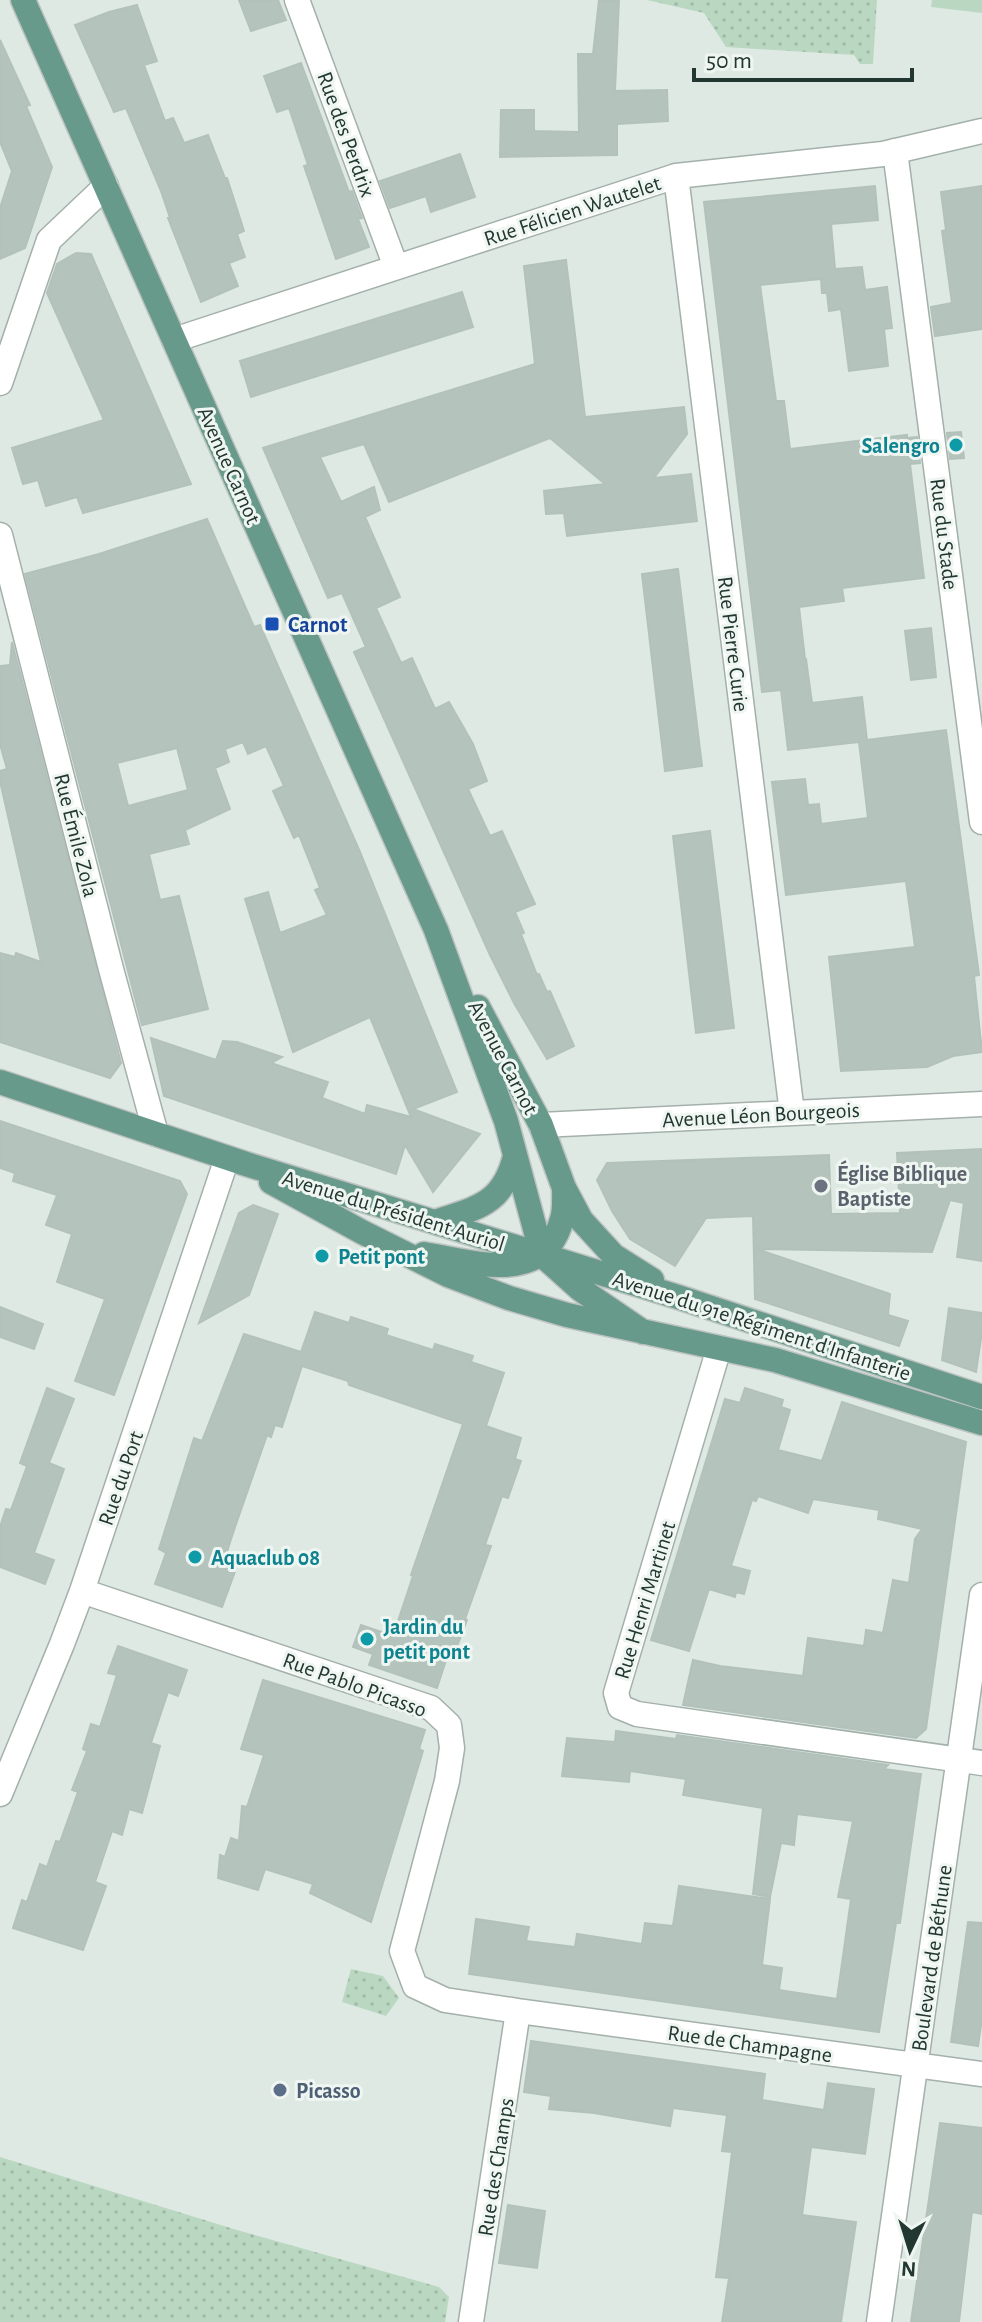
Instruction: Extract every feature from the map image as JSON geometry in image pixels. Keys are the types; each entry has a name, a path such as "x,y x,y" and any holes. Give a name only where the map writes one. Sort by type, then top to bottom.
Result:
{"main road":[{"name":"Avenue Carnot","path":"23,0 436,930 506,1121 542,1255"},
{"name":"Avenue Carnot","path":"436,930 541,1125 564,1188 581,1220 614,1256 678,1297"},
{"name":"Avenue du Président Auriol","path":"0,1082 237,1161 542,1255"},
{"path":"435,1222 484,1205 510,1175 515,1156"},
{"name":"Avenue du Président Auriol","path":"237,1161 277,1186 448,1275 533,1305"},
{"name":"Avenue Carnot","path":"542,1255 563,1218 564,1188"},
{"path":"394,1248 495,1266 524,1262 542,1255 580,1289 643,1332"},
{"name":"Avenue du 91e Régiment d'Infanterie","path":"542,1255 982,1397"},
{"name":"Avenue du 91e Régiment d'Infanterie","path":"533,1305 775,1360 982,1423"}],"street":[{"name":"Rue des Perdrix","path":"297,0 396,267"},
{"name":"Rue Félicien Wautelet","path":"174,340 676,176 895,151 982,131"},
{"name":"Rue du Stade","path":"895,151 982,822"},
{"name":"Rue Pierre Curie","path":"676,176 792,1113"},
{"path":"0,383 49,240 106,186"},
{"name":"Rue Émile Zola","path":"0,535 156,1134"},
{"name":"Avenue Léon Bourgeois","path":"541,1125 982,1104"},
{"name":"Rue du Port","path":"0,1794 82,1591 237,1161"},
{"name":"Rue Henri Martinet","path":"719,1348 616,1693 620,1707 637,1714 970,1761"},
{"name":"Rue Pablo Picasso","path":"82,1591 431,1708 449,1725 452,1748 447,1781 402,1951 415,1986 445,2000 518,2011"},
{"name":"Boulevard de Béthune","path":"879,2322 916,2065 970,1761 982,1595"},
{"name":"Rue de Champagne","path":"518,2011 982,2074"},
{"name":"Rue des Champs","path":"471,2322 518,2011"}],"green space":[{"path":"647,0 877,0 873,64 860,64 854,55 726,47 704,13"},
{"path":"932,0 982,0 982,13 931,7"},
{"path":"351,1969 383,1976 399,1998 386,2016 342,2002"},
{"path":"0,2157 237,2230 439,2287 449,2297 445,2322 0,2322"}],"building":[{"path":"239,0 278,0 286,20 251,31"},
{"path":"599,0 619,0 615,91 667,90 668,121 617,124 617,155 500,157 501,110 534,110 534,131 579,132 578,54 593,54"},
{"path":"137,5 157,61 144,65 165,121 173,118 184,143 208,135 227,178 244,231 237,234 245,257 229,263 238,286 201,302 168,218 161,191 126,108 114,112 75,25"},
{"path":"0,40 30,105 26,106 52,167 25,248 0,259 0,208 12,171 0,142"},
{"path":"301,63 349,192 352,191 362,218 358,219 369,247 336,259 304,166 308,165 289,108 277,112 264,76"},
{"path":"460,154 475,197 431,212 426,196 390,208 380,181"},
{"path":"875,186 878,220 831,224 835,269 862,267 865,290 887,287 892,328 884,329 888,366 849,371 841,309 829,311 827,293 822,293 821,279 760,285 776,401 784,401 790,449 907,435 907,438 917,437 920,463 910,464 924,578 842,588 844,601 799,607 805,659 812,703 862,697 867,740 946,730 979,975 974,976 982,1052 953,1056 927,1067 841,1071 829,957 915,947 906,881 786,895 772,782 805,779 808,805 819,804 821,824 868,818 859,742 788,750 781,690 762,692 704,202"},
{"path":"982,186 982,329 935,336 931,307 952,303 942,231 946,230 941,192"},
{"path":"76,253 91,254 191,484 83,513 77,497 46,506 38,480 23,484 12,448 104,420 47,293 57,264"},
{"path":"566,260 585,417 684,407 687,434 654,478 691,474 697,521 567,536 564,513 546,514 544,491 605,484 550,438 389,502 364,444 320,457 341,502 374,487 380,510 365,517 400,597 376,608 401,663 412,658 435,709 449,702 473,744 487,781 468,789 490,836 502,831 535,904 515,912 524,933 521,934 537,975 547,992 550,991 574,1046 547,1059 490,955 354,652 366,647 342,593 328,598 263,448 535,364 524,266"},
{"path":"462,292 473,327 251,397 240,361"},
{"name":"Salengro","path":"961,432 964,458 950,459 947,433"},
{"path":"207,519 254,627 260,625 360,852 457,1092 413,1109 480,1134 433,1192 405,1145 396,1174 164,1096 151,1038 216,1060 223,1041 237,1042 282,1057 271,1063 328,1082 322,1098 365,1114 367,1105 411,1117 370,1017 293,1052 245,899 268,892 280,933 327,915 315,890 320,888 299,835 294,838 273,791 284,786 266,746 248,754 243,742 225,749 229,762 215,768 230,809 185,830 189,844 149,854 160,900 179,896 208,1009 142,1025 25,574","holes":["177,748 188,790 128,806 117,763"]},
{"path":"678,569 702,766 665,771 642,574"},
{"path":"931,628 936,677 911,680 905,631"},
{"path":"12,642 121,1063 110,1078 0,1042 0,953 15,957 16,953 41,962 0,781 0,771 7,769 0,744 0,666 10,665"},
{"path":"710,831 734,1028 696,1033 673,836"},
{"path":"0,1121 180,1181 187,1194 114,1395 75,1381 105,1299 57,1282 72,1234 46,1225 57,1195 13,1181 15,1173 0,1168"},
{"path":"982,1149 982,1261 957,1257 964,1203 950,1200 932,1252 757,1249 890,1294 888,1315 908,1321 899,1346 755,1299 753,1216 706,1218 675,1266 630,1239 597,1180 607,1163 829,1155 831,1214 900,1213 897,1153"},
{"path":"253,1205 278,1214 249,1295 199,1323 239,1213"},
{"path":"0,1307 43,1324 34,1349 0,1337"},
{"path":"949,1308 982,1313 976,1372 942,1360"},
{"path":"315,1312 349,1323 351,1317 388,1329 386,1335 433,1350 435,1344 473,1356 471,1362 504,1373 486,1426 521,1438 515,1459 521,1461 508,1498 502,1496 485,1545 491,1546 467,1620 453,1657 448,1654 437,1688 369,1665 373,1654 353,1647 361,1625 393,1636 463,1424 349,1385 348,1381 302,1366 282,1427 275,1425 271,1437 267,1435 235,1527 224,1561 237,1566 222,1607 155,1584 166,1553 159,1549 194,1438 202,1441 244,1334 301,1352"},
{"path":"47,1388 74,1399 49,1463 64,1469 34,1553 54,1560 45,1584 0,1567 0,1527 6,1509 11,1510 27,1466 20,1463"},
{"path":"745,1388 783,1400 781,1407 790,1410 778,1450 822,1461 842,1402 966,1442 926,1729 916,1738 683,1705 693,1660 803,1676 808,1638 864,1646 866,1630 883,1633 893,1580 909,1583 915,1539 922,1529 878,1519 879,1510 813,1499 808,1513 758,1496 756,1501 752,1500 731,1566 750,1571 744,1594 736,1592 735,1597 709,1589 689,1651 651,1640 725,1399 740,1403"},
{"path":"118,1646 187,1670 178,1696 168,1692 151,1743 160,1746 142,1813 129,1809 122,1835 112,1831 95,1882 106,1886 83,1950 13,1928 22,1900 27,1902 40,1864 47,1867 56,1841 60,1842 78,1792 72,1790 87,1751 83,1749 91,1724 100,1727 117,1675 108,1673"},
{"path":"263,1680 425,1730 419,1749 423,1751 371,1922 310,1893 313,1884 265,1869 258,1890 218,1878 220,1855 225,1857 231,1838 239,1841 242,1806 247,1807 264,1755 241,1749"},
{"path":"616,1731 676,1739 677,1735 888,1765 884,1769 921,1774 900,1923 896,1923 879,2032 469,1974 476,1919 529,1927 526,1941 575,1947 577,1934 642,1944 645,1923 673,1926 679,1886 770,1899 762,1965 782,1968 779,1990 837,1999 851,1899 838,1897 853,1821 797,1814 794,1845 781,1843 770,1897 753,1894 763,1808 683,1795 686,1779 630,1771 629,1782 562,1776 567,1738 615,1742"},
{"path":"968,1922 982,1923 982,2018 978,2046 951,2042"},
{"path":"531,2041 765,2074 762,2100 824,2110 828,2083 874,2089 865,2154 811,2147 802,2215 856,2222 841,2322 722,2322 729,2278 716,2277 732,2152 722,2151 727,2115 673,2108 670,2126 549,2109 551,2096 524,2092"},
{"path":"940,2123 982,2128 982,2214 972,2212 959,2322 911,2322"},
{"path":"508,2205 545,2211 537,2268 499,2263"}],"place":[{"name":"Salengro","path":"956,445"},
{"name":"Carnot","path":"272,624"},
{"name":"Église Biblique Baptiste","path":"821,1186"},
{"name":"Petit pont","path":"322,1256"},
{"name":"Aquaclub 08","path":"195,1557"},
{"name":"Jardin du petit pont","path":"367,1639"},
{"name":"Picasso","path":"280,2090"}]}
